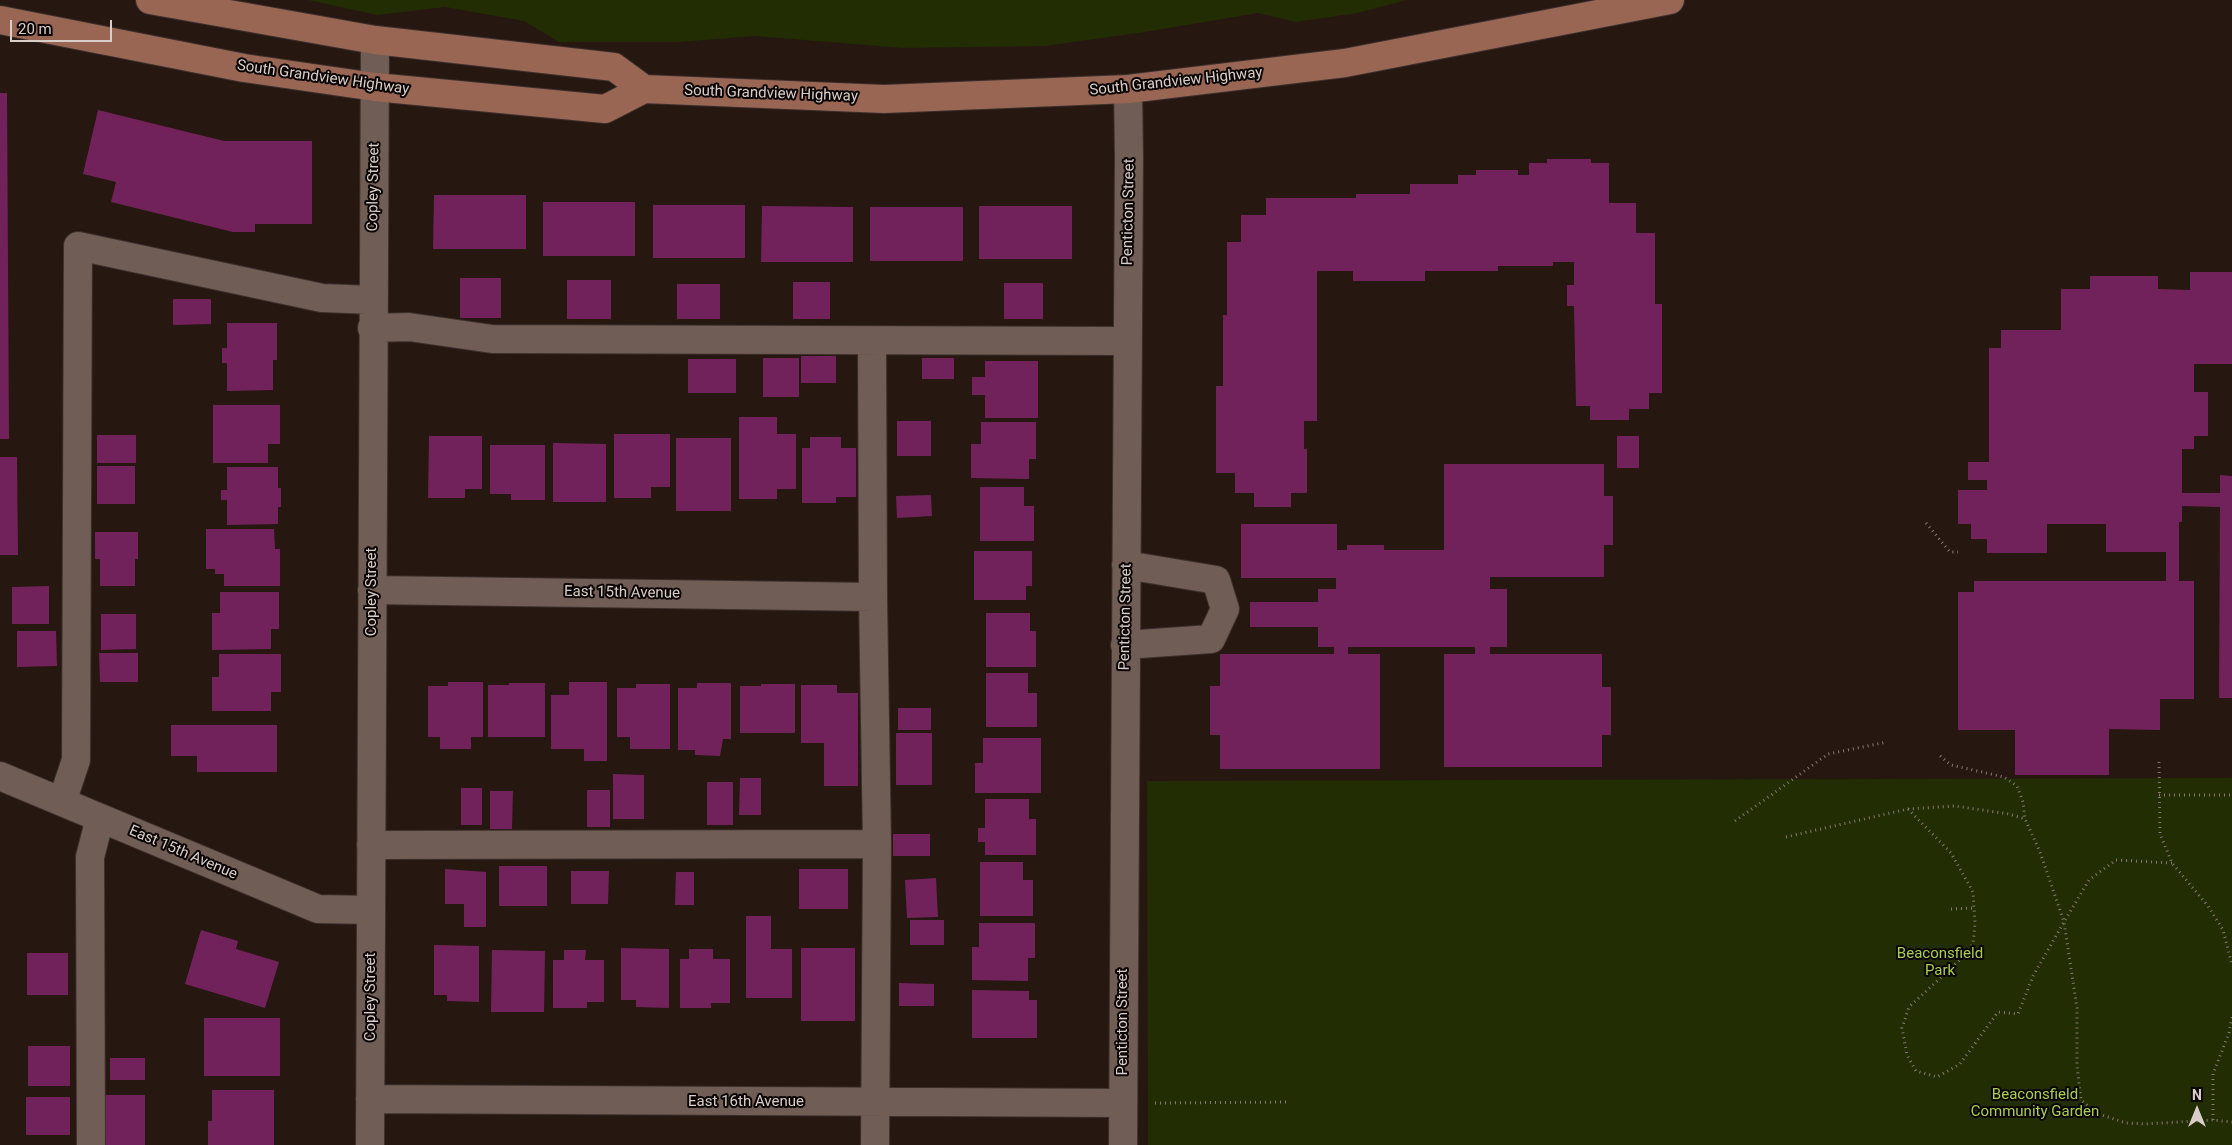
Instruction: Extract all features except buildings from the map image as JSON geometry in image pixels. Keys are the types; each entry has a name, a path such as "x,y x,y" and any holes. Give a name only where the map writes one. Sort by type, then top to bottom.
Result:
{"main road":[{"path":"150,0 375,40 614,67 644,89"},
{"name":"South Grandview Highway","path":"0,20 244,68 375,87 605,109 644,89 884,98 1128,89 1345,63 1670,0"}],"street":[{"name":"Copley Street","path":"370,1145 372,328 375,40"},
{"name":"Penticton Street","path":"1123,1145 1128,89"},
{"path":"62,802 76,760 78,246 322,298 373,300"},
{"path":"372,328 409,327 492,339 1127,341"},
{"path":"872,341 873,597 877,844 875,1145"},
{"path":"1125,645 1211,639 1225,609 1216,580 1126,565"},
{"name":"East 15th Avenue","path":"372,590 873,597"},
{"name":"East 15th Avenue","path":"0,776 318,909 371,910"},
{"path":"90,1145 90,857 100,818"},
{"path":"371,845 877,844"},
{"name":"East 16th Avenue","path":"370,1100 1122,1103"}],"path":[{"path":"1926,523 1950,552 1958,552"},
{"path":"1735,821 1828,754 1887,742"},
{"path":"1939,755 1951,765 2004,777 2017,786 2023,802 2025,819 2040,852 2064,922 2076,1008 2077,1066 2081,1100 2096,1113 2126,1123 2145,1124 2213,1120 2232,1122"},
{"path":"2158,762 2160,834 2172,863 2213,914 2223,930 2232,965"},
{"path":"2159,795 2232,795"},
{"path":"1786,837 1908,808 1955,806 2010,814 2025,819"},
{"path":"1908,808 1951,854 1973,892 1973,944 1961,959 1909,1007 1902,1028 1907,1055 1916,1071 1937,1077 1960,1064 1998,1012 2018,1014 2033,976 2089,880 2116,860 2172,863"},
{"path":"1951,909 1974,908"},
{"path":"2213,1120 2213,1074 2229,1033 2232,1017"},
{"path":"1122,1103 1288,1102"}],"green space":[{"path":"308,0 1406,0 1358,13 1295,22 1258,13 1045,46 903,48 755,36 679,42 559,42 524,21 445,7 377,15"},
{"name":"Beaconsfield Park","path":"2232,778 2232,1145 1148,1145 1147,781"}],"park label":[{"name":"Beaconsfield Community Garden","path":"2035,1104"}]}
